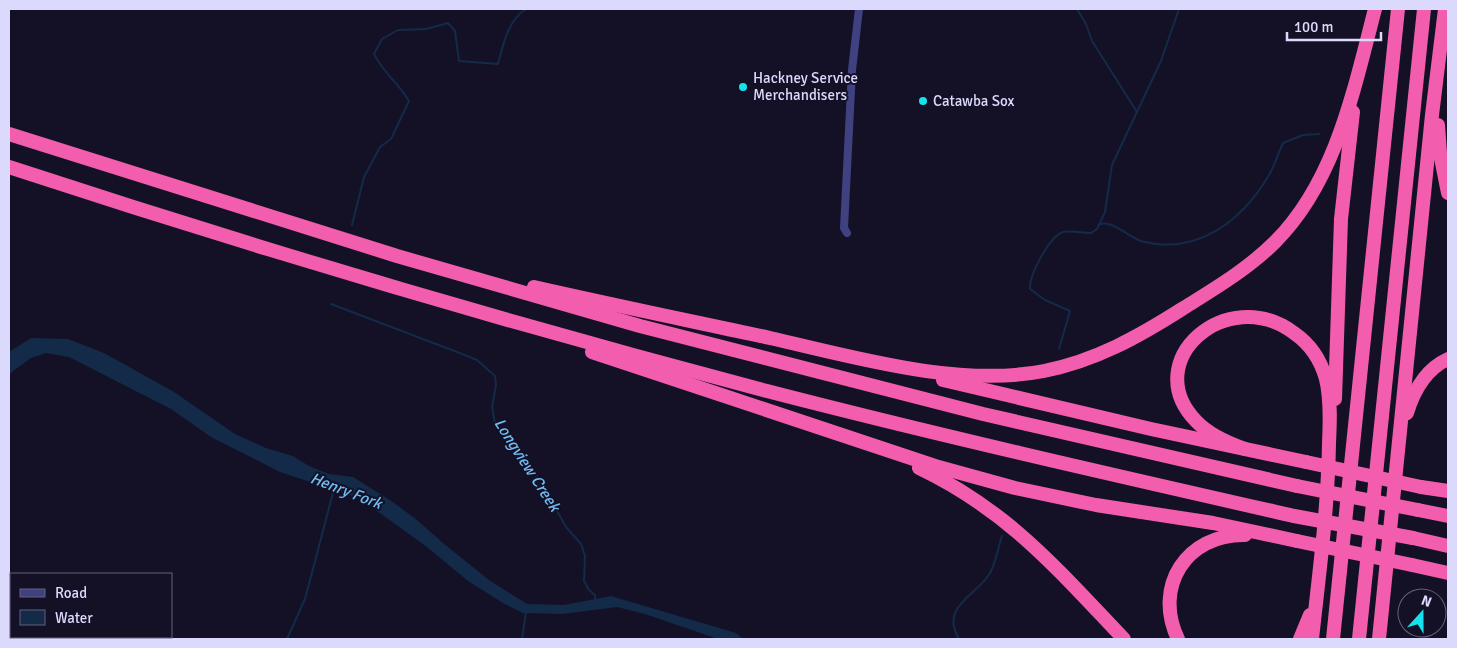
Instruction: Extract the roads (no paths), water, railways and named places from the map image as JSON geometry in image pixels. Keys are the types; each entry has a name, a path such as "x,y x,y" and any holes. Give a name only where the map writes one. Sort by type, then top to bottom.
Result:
{"highway":[{"path":"872,361 971,375 1038,372 1101,355 1153,328 1230,279 1275,242 1297,217 1314,190 1326,166 1359,69 1375,9"},
{"path":"1332,639 1398,9"},
{"path":"1359,639 1424,9"},
{"path":"1379,639 1432,115 1445,9"},
{"path":"1442,38 1438,125 1440,153 1448,193"},
{"path":"1312,639 1336,379 1343,196 1359,69"},
{"path":"9,134 149,180 397,256 640,326 860,383 1297,486 1448,516"},
{"path":"9,167 335,270 523,324 875,418 1294,516 1448,546"},
{"path":"330,234 479,274 872,361 1065,410 1446,492"},
{"path":"1245,449 1220,438 1197,423 1185,406 1179,379 1184,355 1194,339 1216,322 1241,317 1263,319 1283,326 1300,337 1315,354 1327,384 1329,447"},
{"path":"523,324 538,334 854,440 1015,488 1096,505 1269,534 1448,572"},
{"path":"1398,455 1409,406 1418,385 1427,374 1448,358"},
{"path":"854,440 933,474 987,506 1026,538 1124,639"},
{"path":"1178,639 1170,617 1170,596 1175,575 1186,559 1196,550 1218,538 1236,535 1269,534"},
{"path":"1300,639 1310,614 1320,561"},
{"path":"1385,586 1388,639"}],"street":[{"path":"847,233 844,228 852,70 859,9"}],"water":[{"name":"Henry Fork","path":"31,338 68,339 104,353 174,392 235,434 266,448 293,456 309,466 329,474 353,477 390,500 489,580 527,604 564,605 611,596 736,633 743,639 718,639 645,614 617,607 563,614 523,613 468,581 427,547 359,498 280,472 211,437 171,409 69,357 46,353 31,358 9,374 9,352"}],"waterway":[{"name":"Longview Creek","path":"352,225 364,177 380,147 391,139 409,101 374,54 382,39 398,30 426,29 448,23 455,31 459,61 498,64 504,41 511,26 526,9"},
{"path":"1077,9 1086,24 1092,41 1137,112"},
{"path":"1059,349 1070,311 1045,300 1030,289 1036,266 1046,249 1058,235 1066,231 1091,233 1097,229 1105,212 1112,165 1161,61 1179,9"},
{"path":"1100,224 1110,224 1141,241 1161,244 1181,243 1199,239 1216,231 1245,207 1269,175 1283,143 1303,135 1319,134"},
{"name":"Longview Creek","path":"331,304 477,360 495,376 496,385 492,407 495,423 506,440 540,480 566,527 581,544 585,556 584,581 589,590 595,595 595,601"},
{"name":"Henry Fork","path":"287,639 305,599 334,489"},
{"path":"959,639 954,628 954,618 957,609 990,573 1002,536"},
{"path":"522,639 526,612"}],"place":[{"name":"Hackney Service Merchandisers","path":"743,87"},
{"name":"Catawba Sox","path":"923,101"}]}
